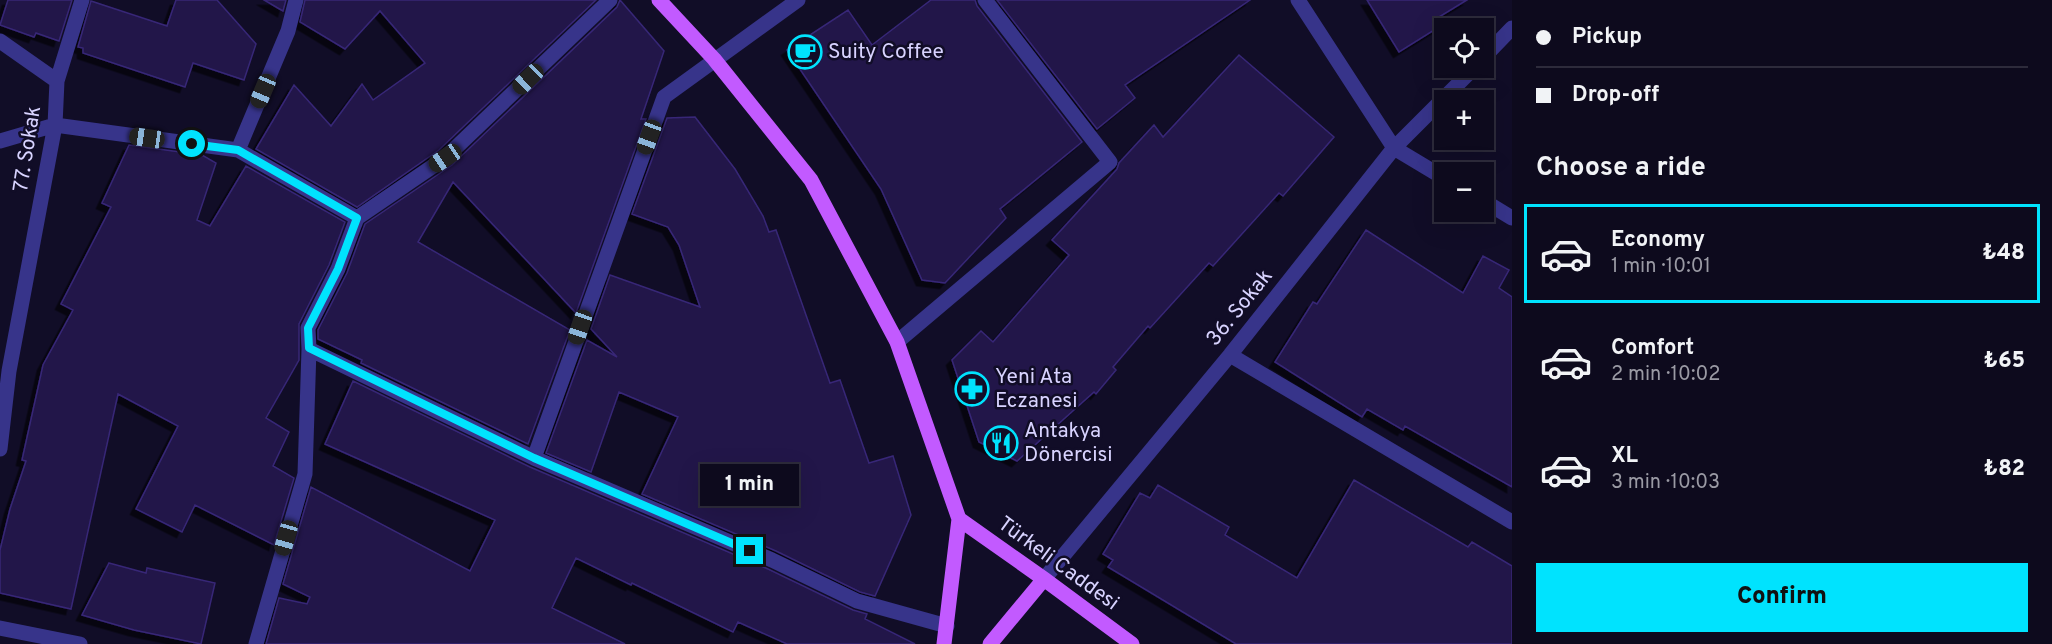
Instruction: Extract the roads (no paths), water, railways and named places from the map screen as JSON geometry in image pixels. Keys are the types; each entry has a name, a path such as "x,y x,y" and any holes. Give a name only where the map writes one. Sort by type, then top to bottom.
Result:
{"main road":[{"path":"660,0 714,59 811,180 897,342 959,519 944,644"},
{"name":"Türkeli Caddesi","path":"959,519 1132,644"},
{"path":"990,644 1044,579"}],"street":[{"name":"77. Sokak","path":"0,449 9,371 56,126 57,81 82,0"},
{"path":"238,150 288,31 296,0"},
{"path":"256,644 305,474 308,328 338,269 357,218 445,158 610,0"},
{"path":"534,458 664,97 798,0"},
{"path":"897,342 1110,162 985,0"},
{"path":"1298,0 1394,148 1434,172"},
{"path":"1494,47 1512,28"},
{"path":"0,41 57,81"},
{"name":"36. Sokak","path":"1044,579 1230,355 1394,148 1464,78"},
{"path":"0,141 56,126 238,150 357,218"},
{"path":"1494,207 1512,218"},
{"path":"309,348 534,458 772,560 857,601 947,626"},
{"path":"1230,355 1512,522"},
{"path":"0,628 80,644"}],"place":[{"name":"Suity Coffee","path":"805,52"},
{"name":"Yeni Ata Eczanesi","path":"972,389"},
{"name":"Antakya Dönercisi","path":"1001,443"}]}
